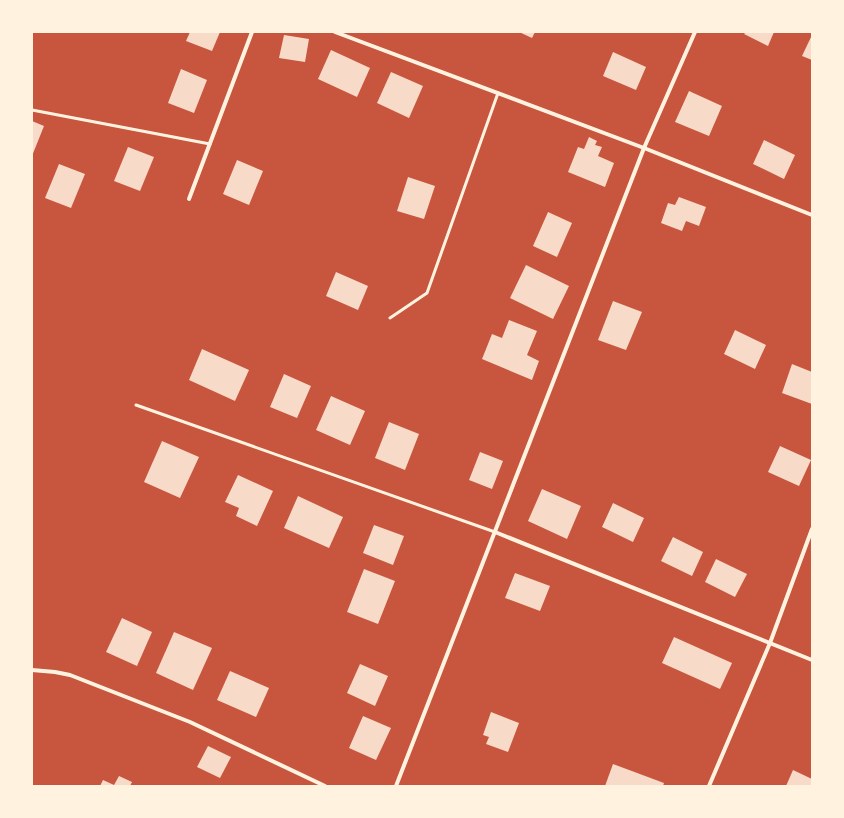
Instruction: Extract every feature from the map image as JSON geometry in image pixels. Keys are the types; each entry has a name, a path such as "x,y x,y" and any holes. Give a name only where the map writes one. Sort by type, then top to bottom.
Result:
{"street":[{"path":"189,199 252,32"},
{"path":"335,32 644,148 812,215"},
{"path":"396,786 644,148 695,32"},
{"path":"709,786 770,643 812,529"},
{"path":"495,532 812,660"},
{"path":"32,670 70,675 176,716 325,786"}],"lane":[{"path":"390,318 427,292 498,93"},
{"path":"32,110 210,144"},
{"path":"136,405 495,532"}],"building":[{"path":"190,32 220,32 212,51 186,41"},
{"path":"519,32 535,32 532,38"},
{"path":"746,32 774,32 768,46 744,34"},
{"path":"284,35 309,39 305,62 279,58"},
{"path":"812,35 812,60 802,56"},
{"path":"331,50 370,68 357,97 318,79"},
{"path":"613,52 646,67 636,90 603,76"},
{"path":"181,69 207,80 194,113 168,103"},
{"path":"391,72 423,86 409,118 377,103"},
{"path":"689,91 722,106 709,136 675,122"},
{"path":"32,121 44,126 32,156"},
{"path":"589,137 597,141 595,145 602,147 598,156 614,163 605,187 568,172 578,147 584,149"},
{"path":"764,140 795,155 784,179 753,164"},
{"path":"128,147 154,157 140,191 114,181"},
{"path":"237,160 263,171 249,205 223,194"},
{"path":"59,164 85,174 71,208 45,198"},
{"path":"408,177 435,186 424,219 397,211"},
{"path":"679,197 706,207 699,226 686,221 682,231 661,223 668,203 675,205"},
{"path":"548,212 572,223 557,257 533,246"},
{"path":"526,265 569,286 553,319 510,298"},
{"path":"336,272 368,286 358,310 326,296"},
{"path":"613,301 642,312 626,350 598,340"},
{"path":"509,320 537,331 527,355 539,361 532,380 482,359 492,334 502,338"},
{"path":"735,330 766,345 755,369 724,354"},
{"path":"202,349 249,370 235,401 189,380"},
{"path":"792,364 812,372 812,404 782,393"},
{"path":"284,374 311,386 297,418 270,407"},
{"path":"331,396 365,411 350,445 316,430"},
{"path":"389,422 419,434 405,470 375,458"},
{"path":"162,441 199,457 180,498 144,482"},
{"path":"780,446 811,460 799,486 768,472"},
{"path":"480,452 503,461 492,489 469,480"},
{"path":"238,475 273,491 257,526 236,516 239,508 225,502"},
{"path":"542,489 581,506 567,539 528,521"},
{"path":"298,496 343,517 329,548 284,528"},
{"path":"613,503 644,518 633,542 602,527"},
{"path":"374,525 404,536 393,565 363,553"},
{"path":"673,537 703,552 692,576 661,561"},
{"path":"716,559 747,574 735,597 705,582"},
{"path":"364,569 395,581 378,624 347,612"},
{"path":"515,573 550,586 540,611 505,598"},
{"path":"122,618 152,632 137,666 106,652"},
{"path":"174,632 212,648 193,690 156,673"},
{"path":"674,637 732,663 720,689 662,663"},
{"path":"360,664 388,676 375,706 347,693"},
{"path":"230,671 269,688 256,717 217,700"},
{"path":"491,712 519,723 508,752 486,744 489,737 483,735"},
{"path":"363,716 391,728 376,760 349,748"},
{"path":"208,746 231,757 220,778 197,767"},
{"path":"613,764 664,783 663,786 605,786"},
{"path":"793,770 812,779 812,786 786,786"},
{"path":"119,776 132,782 130,786 100,786 103,780 114,785"}]}
